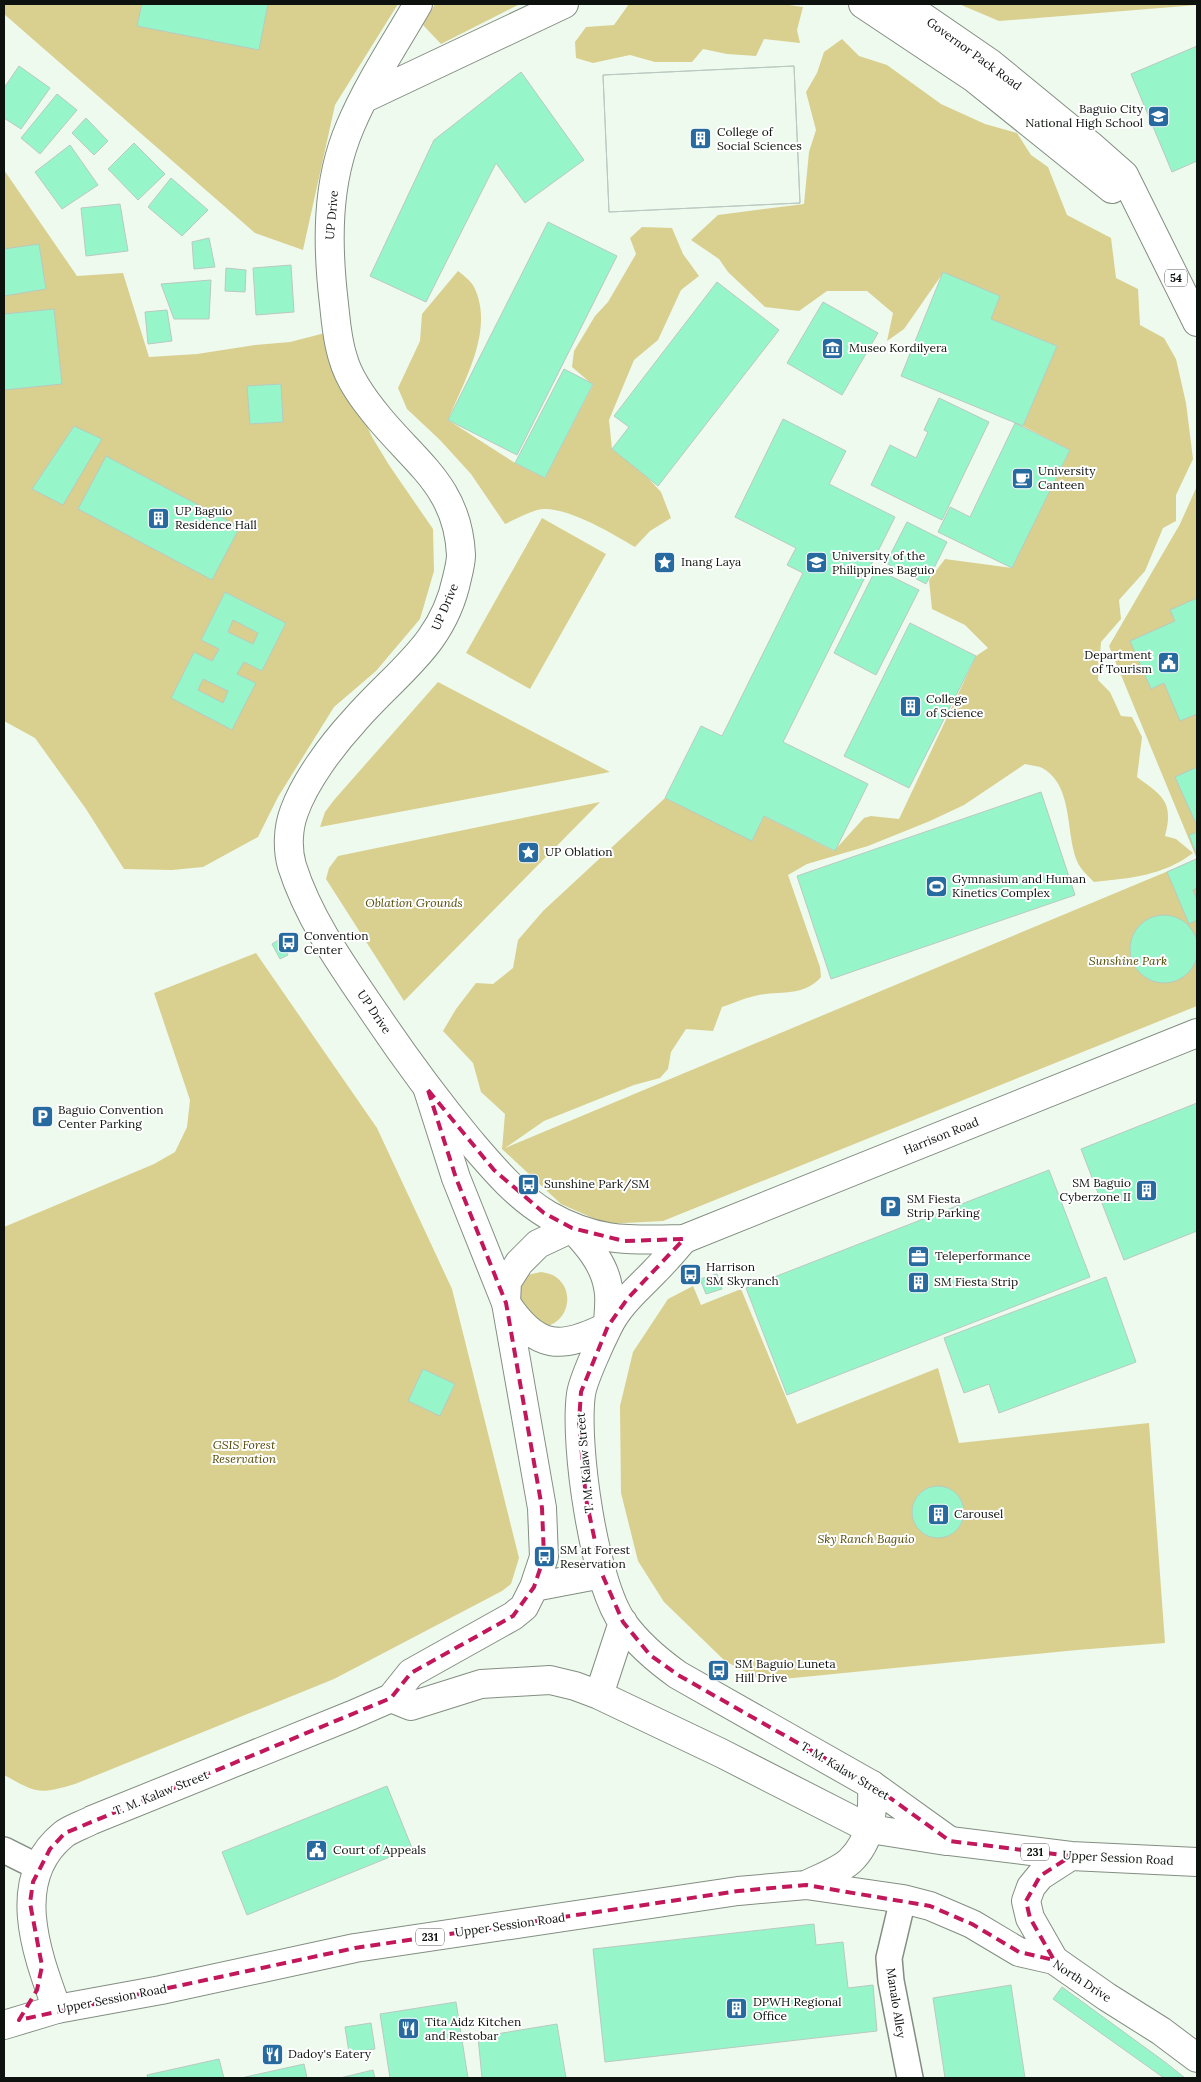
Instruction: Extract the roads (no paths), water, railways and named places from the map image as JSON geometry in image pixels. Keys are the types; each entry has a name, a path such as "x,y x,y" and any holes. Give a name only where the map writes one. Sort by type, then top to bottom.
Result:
{"main road":[{"name":"UP Drive","path":"418,4 349,129 336,173 328,232 338,338 344,361 354,383 379,418 426,468 448,497 457,527 461,558 454,592 440,626 422,652 355,720 330,751 306,787 294,813 289,838 290,861 305,901 338,958 428,1090 494,1170 520,1195 544,1213 572,1228 596,1235 624,1241 684,1238"},
{"path":"365,98 564,4"},
{"path":"863,4 974,78 1111,188 1154,233"},
{"name":"Governor Pack Road","path":"904,4 990,63 1124,175 1197,322"},
{"name":"Harrison Road","path":"684,1238 1197,1033"},
{"name":"UP Drive","path":"428,1090 456,1178 506,1303"},
{"path":"572,1228 598,1261 608,1287 608,1326 583,1339 559,1342 543,1339 529,1332 517,1320 506,1303 507,1282 519,1263 538,1244 572,1228"},
{"name":"T. M. Kalaw Street","path":"684,1238 628,1298 608,1326 581,1392 579,1422 586,1499 602,1574 614,1607 623,1622 650,1655 678,1675 872,1785 950,1841"},
{"name":"T. M. Kalaw Street","path":"57,2009 42,1966 30,1903 33,1882 38,1867 50,1848 65,1833 92,1820 391,1698 410,1673 513,1616 524,1607 534,1587 544,1557 542,1508 506,1303"},
{"path":"534,1587 602,1574"},
{"path":"599,1695 623,1622"},
{"path":"391,1698 411,1706 481,1684 550,1680 599,1695 721,1753 870,1829 950,1841"},
{"path":"806,1885 850,1861 870,1829 873,1807 872,1785"},
{"name":"Upper Session Road","path":"950,1841 1071,1856 1197,1862"},
{"path":"1054,1960 1030,1918 1026,1901 1031,1887 1040,1876 1071,1856"},
{"name":"Upper Session Road","path":"12,2022 57,2009 161,1990 355,1948 738,1891 806,1885 903,1899"},
{"name":"North Drive","path":"903,1899 930,1906 972,1924 1019,1952 1054,1960 1106,1997 1161,2031 1197,2058"},
{"name":"T. M. Kalaw Street","path":"12,2022 31,2004 37,1990 42,1966"}],"street":[{"path":"4,1850 38,1867"},
{"name":"Manalo Alley","path":"903,1899 889,1958 891,1981 910,2078"}],"place":[{"name":"Baguio City National High School","path":"1159,116"},
{"name":"College of Social Sciences","path":"701,139"},
{"name":"Museo Kordilyera","path":"833,348"},
{"name":"University Canteen","path":"1022,478"},
{"name":"UP Baguio Residence Hall","path":"159,518"},
{"name":"Inang Laya","path":"665,562"},
{"name":"University of the Philippines Baguio","path":"816,563"},
{"name":"Department of Tourism","path":"1168,662"},
{"name":"College of Science","path":"910,706"},
{"name":"UP Oblation","path":"529,852"},
{"name":"Gymnasium and Human Kinetics Complex","path":"936,886"},
{"name":"Convention Center","path":"288,943"},
{"name":"Baguio Convention Center Parking","path":"42,1117"},
{"name":"Sunshine Park/SM","path":"528,1184"},
{"name":"SM Baguio Cyberzone II","path":"1147,1190"},
{"name":"SM Fiesta Strip Parking","path":"891,1206"},
{"name":"Teleperformance","path":"919,1256"},
{"name":"Harrison SM Skyranch","path":"690,1274"},
{"name":"SM Fiesta Strip","path":"918,1282"},
{"name":"Carousel","path":"938,1514"},
{"name":"SM at Forest Reservation","path":"544,1557"},
{"name":"SM Baguio Luneta Hill Drive","path":"719,1671"},
{"name":"Court of Appeals","path":"317,1850"},
{"name":"DPWH Regional Office","path":"737,2009"},
{"name":"Tita Aidz Kitchen and Restobar","path":"409,2029"},
{"name":"Dadoy's Eatery","path":"272,2054"}],"park label":[{"name":"Oblation Grounds","path":"414,903"},
{"name":"Sunshine Park","path":"1128,961"},
{"name":"GSIS Forest Reservation","path":"244,1452"},
{"name":"Sky Ranch Baguio","path":"866,1539"}]}
